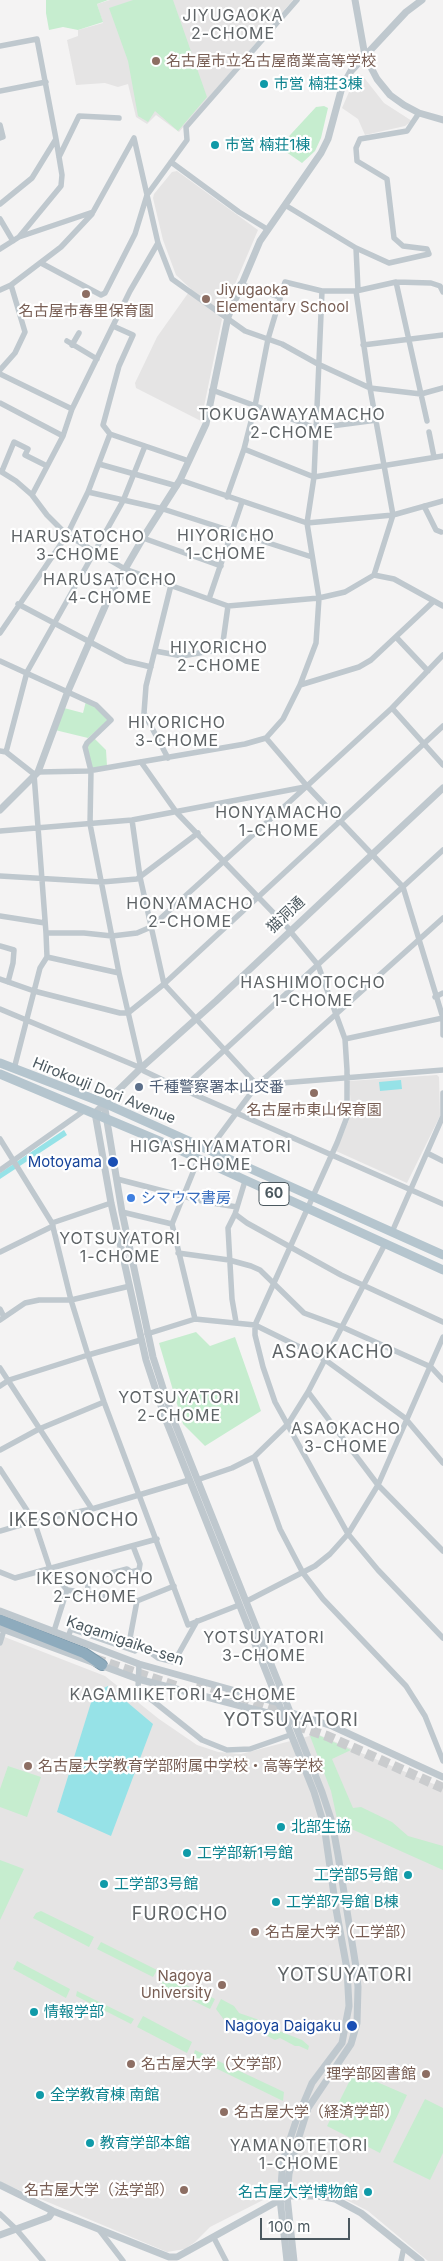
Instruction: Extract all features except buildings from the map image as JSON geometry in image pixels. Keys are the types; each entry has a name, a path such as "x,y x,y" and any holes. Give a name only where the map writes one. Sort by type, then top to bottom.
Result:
{"highway":[{"path":"2,1624 84,1653 102,1665"}],"main road":[{"name":"Hirokouji Dori Avenue","path":"0,1063 104,1103 443,1255"},
{"name":"Hirokouji Dori Avenue","path":"0,1074 95,1113 443,1270"}],"street":[{"path":"41,263 101,295 105,293 135,234 148,195 187,140 186,126 297,0"},
{"path":"355,0 365,56 373,72 390,95 419,113 443,120"},
{"path":"0,810 36,773 89,640 125,569 179,483 206,424 228,317 240,284 267,229 321,153 328,139 342,87 351,71 406,12 422,0"},
{"path":"0,46 37,39 62,175 61,186 16,239"},
{"path":"0,91 46,82"},
{"path":"285,205 356,248 389,262 429,254 427,250 403,246 394,238 387,179 357,161 356,148 360,139 407,131 419,113"},
{"path":"59,157 78,116 119,118"},
{"path":"0,125 3,137 0,138"},
{"path":"0,290 11,285 41,263 60,247 93,212 134,138 158,243 172,279 228,317 245,331 268,339 370,388 421,394 443,388"},
{"path":"0,204 32,178 56,139"},
{"path":"171,162 239,212 267,229"},
{"path":"0,249 16,239 93,212"},
{"path":"0,218 16,239"},
{"path":"32,494 63,436 72,409 113,326 158,243"},
{"path":"356,248 357,290 363,345 393,515 374,575"},
{"path":"227,497 244,449 255,406 268,339 285,282 322,291 357,290 396,282 431,283 440,286 443,292"},
{"path":"396,282 427,422"},
{"path":"240,284 279,297"},
{"path":"0,370 15,353 26,332 11,285"},
{"path":"145,446 123,500 26,672 3,752 36,773 91,771 245,744 266,738 283,719 300,685 316,643 319,598 307,523 314,477 322,291"},
{"path":"113,326 133,335 119,366 102,425 110,434 189,461"},
{"path":"79,333 69,343 97,358"},
{"path":"363,345 443,335"},
{"path":"0,374 72,409"},
{"path":"212,390 316,428 377,420"},
{"path":"0,403 63,436"},
{"path":"429,432 434,457"},
{"path":"0,633 66,535 88,492 110,434"},
{"path":"47,466 25,455 28,449 14,442 1,471 32,494 47,516 66,535 125,569 228,606 319,598 345,592 374,575 394,579 443,606"},
{"path":"244,449 314,477 443,456"},
{"path":"99,464 134,474 179,483 307,523 393,515 443,501"},
{"path":"88,492 163,509 312,558"},
{"path":"209,599 242,502"},
{"path":"424,506 436,530 441,532"},
{"path":"143,538 221,566"},
{"path":"168,758 144,713 146,686 171,585"},
{"path":"300,685 359,667 371,660 434,601"},
{"path":"18,604 126,661 151,667"},
{"path":"155,651 182,656 222,649 228,606"},
{"path":"396,637 428,671"},
{"path":"46,933 84,933 112,936 137,933 151,927 392,708 443,655"},
{"path":"0,661 96,705 111,720 85,747 91,771 90,824 119,973 141,1068"},
{"path":"392,708 443,765"},
{"path":"0,979 34,991 120,1013 128,1012 164,984 443,726"},
{"path":"266,738 340,822 403,887 435,997 443,1018 443,1035"},
{"path":"141,762 177,813 290,931 318,966 345,1039 347,1117 255,1325 263,1367 275,1402 348,1534 378,1570 443,1638"},
{"path":"14,1069 28,1021 40,968 47,957 36,773"},
{"path":"0,831 132,820 177,813 307,786"},
{"name":"猫洞通","path":"95,1113 443,788"},
{"path":"132,820 140,877 164,984 257,1085"},
{"path":"0,876 102,882 140,877 198,833"},
{"path":"182,1089 226,1051 443,850"},
{"path":"0,916 45,923"},
{"path":"208,1151 257,1085 443,918"},
{"path":"0,946 14,950 8,982"},
{"path":"47,957 119,973"},
{"path":"435,997 443,993"},
{"path":"0,1009 141,1068 182,1089 443,1204"},
{"path":"345,1039 443,1018"},
{"path":"257,1085 443,1070"},
{"path":"392,1232 443,1117 443,1093"},
{"path":"104,1103 122,1212 147,1334 193,1480 239,1605 314,1792 324,1825 347,1968 349,2006 342,2043 312,2083 296,2120 283,2160 283,2198 287,2261"},
{"path":"0,1170 85,1110"},
{"path":"95,1113 111,1203 141,1340 165,1418 247,1600 332,1822 358,1987 357,2022 352,2042 308,2108 294,2153 283,2198 294,2261"},
{"path":"0,1139 53,1225 71,1300 88,1355 188,1625 239,1605"},
{"path":"427,1153 443,1161"},
{"path":"195,1319 172,1224 198,1160"},
{"path":"117,1178 184,1194 206,1202 237,1207"},
{"path":"236,1322 229,1260 228,1228 235,1214 245,1181"},
{"path":"0,1252 53,1225 111,1203"},
{"path":"122,1212 172,1224"},
{"path":"235,1214 247,1224 290,1248 365,1286 443,1322"},
{"path":"0,1531 34,1521 92,1509 193,1480 232,1468 254,1457 288,1424 308,1392 365,1286 385,1244"},
{"path":"178,1253 229,1260 260,1270 304,1313 342,1327 431,1366 443,1380"},
{"path":"0,1309 2,1319 25,1303 39,1300 71,1300 130,1286"},
{"path":"147,1334 195,1319 255,1325 324,1360 405,1418 443,1463"},
{"path":"247,1600 303,1573 330,1554 348,1534 378,1485 405,1418 443,1337"},
{"path":"0,1386 8,1380 141,1340"},
{"path":"0,1368 92,1509"},
{"path":"308,1392 378,1485 443,1551"},
{"path":"0,1450 39,1429 104,1402"},
{"path":"254,1457 280,1529 303,1573 323,1599 406,1686 425,1716 443,1761"},
{"path":"0,1468 34,1521 50,1569 67,1590 137,1601 174,1586"},
{"path":"0,1572 15,1578 157,1539"},
{"path":"87,1593 89,1579 126,1569 131,1572 140,1570 140,1564 133,1546"},
{"path":"54,1631 67,1590"},
{"path":"137,1601 130,1638 158,1658 174,1662 198,1621"},
{"name":"Kagamigaike-sen","path":"0,1611 139,1664 278,1702 292,1714"},
{"path":"0,1643 2,1624"},
{"path":"68,1637 71,1629 135,1651 141,1646"},
{"path":"139,1664 138,1689 170,1717 202,1740 227,1750 250,1749 290,1735"},
{"name":"Kagamigaike-sen","path":"102,1665 138,1679 283,1717"},
{"path":"283,1717 292,1714 332,1726 443,1777"},
{"path":"0,2185 100,2231 174,2259 283,2198 318,2196 335,2199 361,2213 421,2261"},
{"path":"0,2235 49,2218 53,2211"},
{"path":"0,2214 16,2229 43,2261"},
{"path":"100,2231 123,2261"},
{"path":"214,2238 226,2261"},
{"path":"401,2261 404,2247"}],"shaded area":[{"name":"名古屋市立名古屋商業高等学校","path":"110,0 293,0 179,132 156,115 147,124 136,117 128,84 118,87 105,83 76,85 67,40 78,36 78,30 103,23 97,4"},
{"path":"362,75 384,103 412,121 405,126 365,135 358,119 342,108 356,76"},
{"name":"Jiyugaoka Elementary School","path":"177,171 258,230 224,310 221,310 220,317 222,319 201,421 136,388 135,383 157,337 191,289 176,275 163,240 153,198 154,194 172,172"},
{"path":"437,1075 439,1077 440,1116 407,1183 336,1151 349,1120 351,1107 349,1081"},
{"name":"Nagoya University","path":"2,1636 105,1676 159,1719 197,1745 218,1752 241,1754 317,1734 443,1788 443,2261 428,2261 368,2211 339,2196 296,2190 271,2196 210,2227 185,2249 167,2252 0,2182 0,1642"}],"green space":[{"path":"46,0 108,0 97,4 103,22 78,30 63,27 49,30"},
{"path":"133,0 173,0 207,97 178,131 155,111 148,122 138,116 128,61 109,8"},
{"path":"324,106 328,108 321,138 315,151 302,163 279,147 316,107"},
{"path":"86,701 96,707 108,720 88,738 55,730 64,708 83,713"},
{"path":"94,738 106,750 107,766 94,769 91,767 86,747"},
{"path":"196,1332 210,1346 235,1337 261,1411 205,1446 183,1424 159,1343"},
{"path":"318,1735 351,1750 332,1759 353,1808 361,1807 392,1822 408,1836 443,1846 443,1870 338,1823 331,1791 310,1736"},
{"path":"8,1766 41,1777 27,1817 0,1807 0,1789"},
{"path":"0,1860 24,1869 0,1920"},
{"path":"41,1911 94,1937 89,1947 33,1918 36,1913"},
{"path":"101,1942 157,1970 153,1977 97,1949"},
{"path":"17,1961 70,1989 66,1998 13,1969"},
{"path":"166,1975 215,1999 210,2009 161,1985"},
{"path":"77,1991 134,2019 131,2024 76,1996"},
{"path":"221,1999 234,2006 239,2013 274,2025 279,2031 302,2040 309,2046 308,2050 280,2038 275,2040 236,2020 225,2021 216,2009"},
{"path":"143,2016 192,2042 187,2053 137,2027"},
{"path":"195,2050 284,2092 283,2101 193,2057"},
{"path":"354,2072 407,2095 380,2153 327,2126"},
{"path":"425,2099 443,2108 443,2153 430,2180 393,2162"}],"water":[{"path":"401,1080 402,1089 380,1091 379,1082"},
{"path":"64,1130 67,1135 0,1179 0,1173"},
{"path":"108,1686 153,1724 111,1836 57,1812 94,1693"}],"tunnel":[{"path":"0,1615 69,1641"},
{"path":"95,1659 176,1686"},
{"path":"197,1683 288,1712"},
{"path":"268,1716 327,1736 443,1788"}],"place":[{"name":"名古屋市立名古屋商業高等学校","path":"156,61"},
{"name":"市営 楠荘3棟","path":"264,84"},
{"name":"市営 楠荘1棟","path":"215,145"},
{"name":"名古屋市春里保育園","path":"86,294"},
{"name":"Jiyugaoka Elementary School","path":"206,299"},
{"name":"千種警察署本山交番","path":"139,1087"},
{"name":"名古屋市東山保育園","path":"314,1093"},
{"name":"Motoyama","path":"113,1162"},
{"name":"シマウマ書房","path":"131,1198"},
{"name":"名古屋大学教育学部附属中学校・高等学校","path":"28,1766"},
{"name":"北部生協","path":"281,1827"},
{"name":"工学部新1号館","path":"187,1853"},
{"name":"工学部5号館","path":"408,1875"},
{"name":"工学部3号館","path":"104,1884"},
{"name":"工学部7号館 B棟","path":"276,1902"},
{"name":"名古屋大学（工学部）","path":"255,1932"},
{"name":"Nagoya University","path":"222,1985"},
{"name":"情報学部","path":"34,2012"},
{"name":"Nagoya Daigaku","path":"352,2026"},
{"name":"名古屋大学（文学部）","path":"131,2064"},
{"name":"理学部図書館","path":"426,2074"},
{"name":"全学教育棟 南館","path":"40,2095"},
{"name":"名古屋大学（経済学部）","path":"224,2112"},
{"name":"教育学部本館","path":"90,2143"},
{"name":"名古屋大学（法学部）","path":"184,2190"},
{"name":"名古屋大学博物館","path":"368,2192"}],"district":[{"name":"JIYUGAOKA 2-CHOME","path":"233,25"},
{"name":"TOKUGAWAYAMACHO 2-CHOME","path":"292,424"},
{"name":"HIYORICHO 1-CHOME","path":"226,545"},
{"name":"HARUSATOCHO 3-CHOME","path":"78,546"},
{"name":"HARUSATOCHO 4-CHOME","path":"110,589"},
{"name":"HIYORICHO 2-CHOME","path":"219,657"},
{"name":"HIYORICHO 3-CHOME","path":"177,732"},
{"name":"HONYAMACHO 1-CHOME","path":"279,822"},
{"name":"HONYAMACHO 2-CHOME","path":"190,913"},
{"name":"HASHIMOTOCHO 1-CHOME","path":"313,992"},
{"name":"HIGASHIYAMATORI 1-CHOME","path":"211,1156"},
{"name":"YOTSUYATORI 1-CHOME","path":"120,1248"},
{"name":"ASAOKACHO","path":"333,1353"},
{"name":"YOTSUYATORI 2-CHOME","path":"179,1407"},
{"name":"ASAOKACHO 3-CHOME","path":"346,1438"},
{"name":"IKESONOCHO","path":"74,1521"},
{"name":"IKESONOCHO 2-CHOME","path":"95,1588"},
{"name":"YOTSUYATORI 3-CHOME","path":"264,1647"},
{"name":"KAGAMIIKETORI 4-CHOME","path":"183,1695"},
{"name":"YOTSUYATORI","path":"291,1721"},
{"name":"FUROCHO","path":"180,1915"},
{"name":"YOTSUYATORI","path":"345,1976"},
{"name":"YAMANOTETORI 1-CHOME","path":"299,2155"}]}
